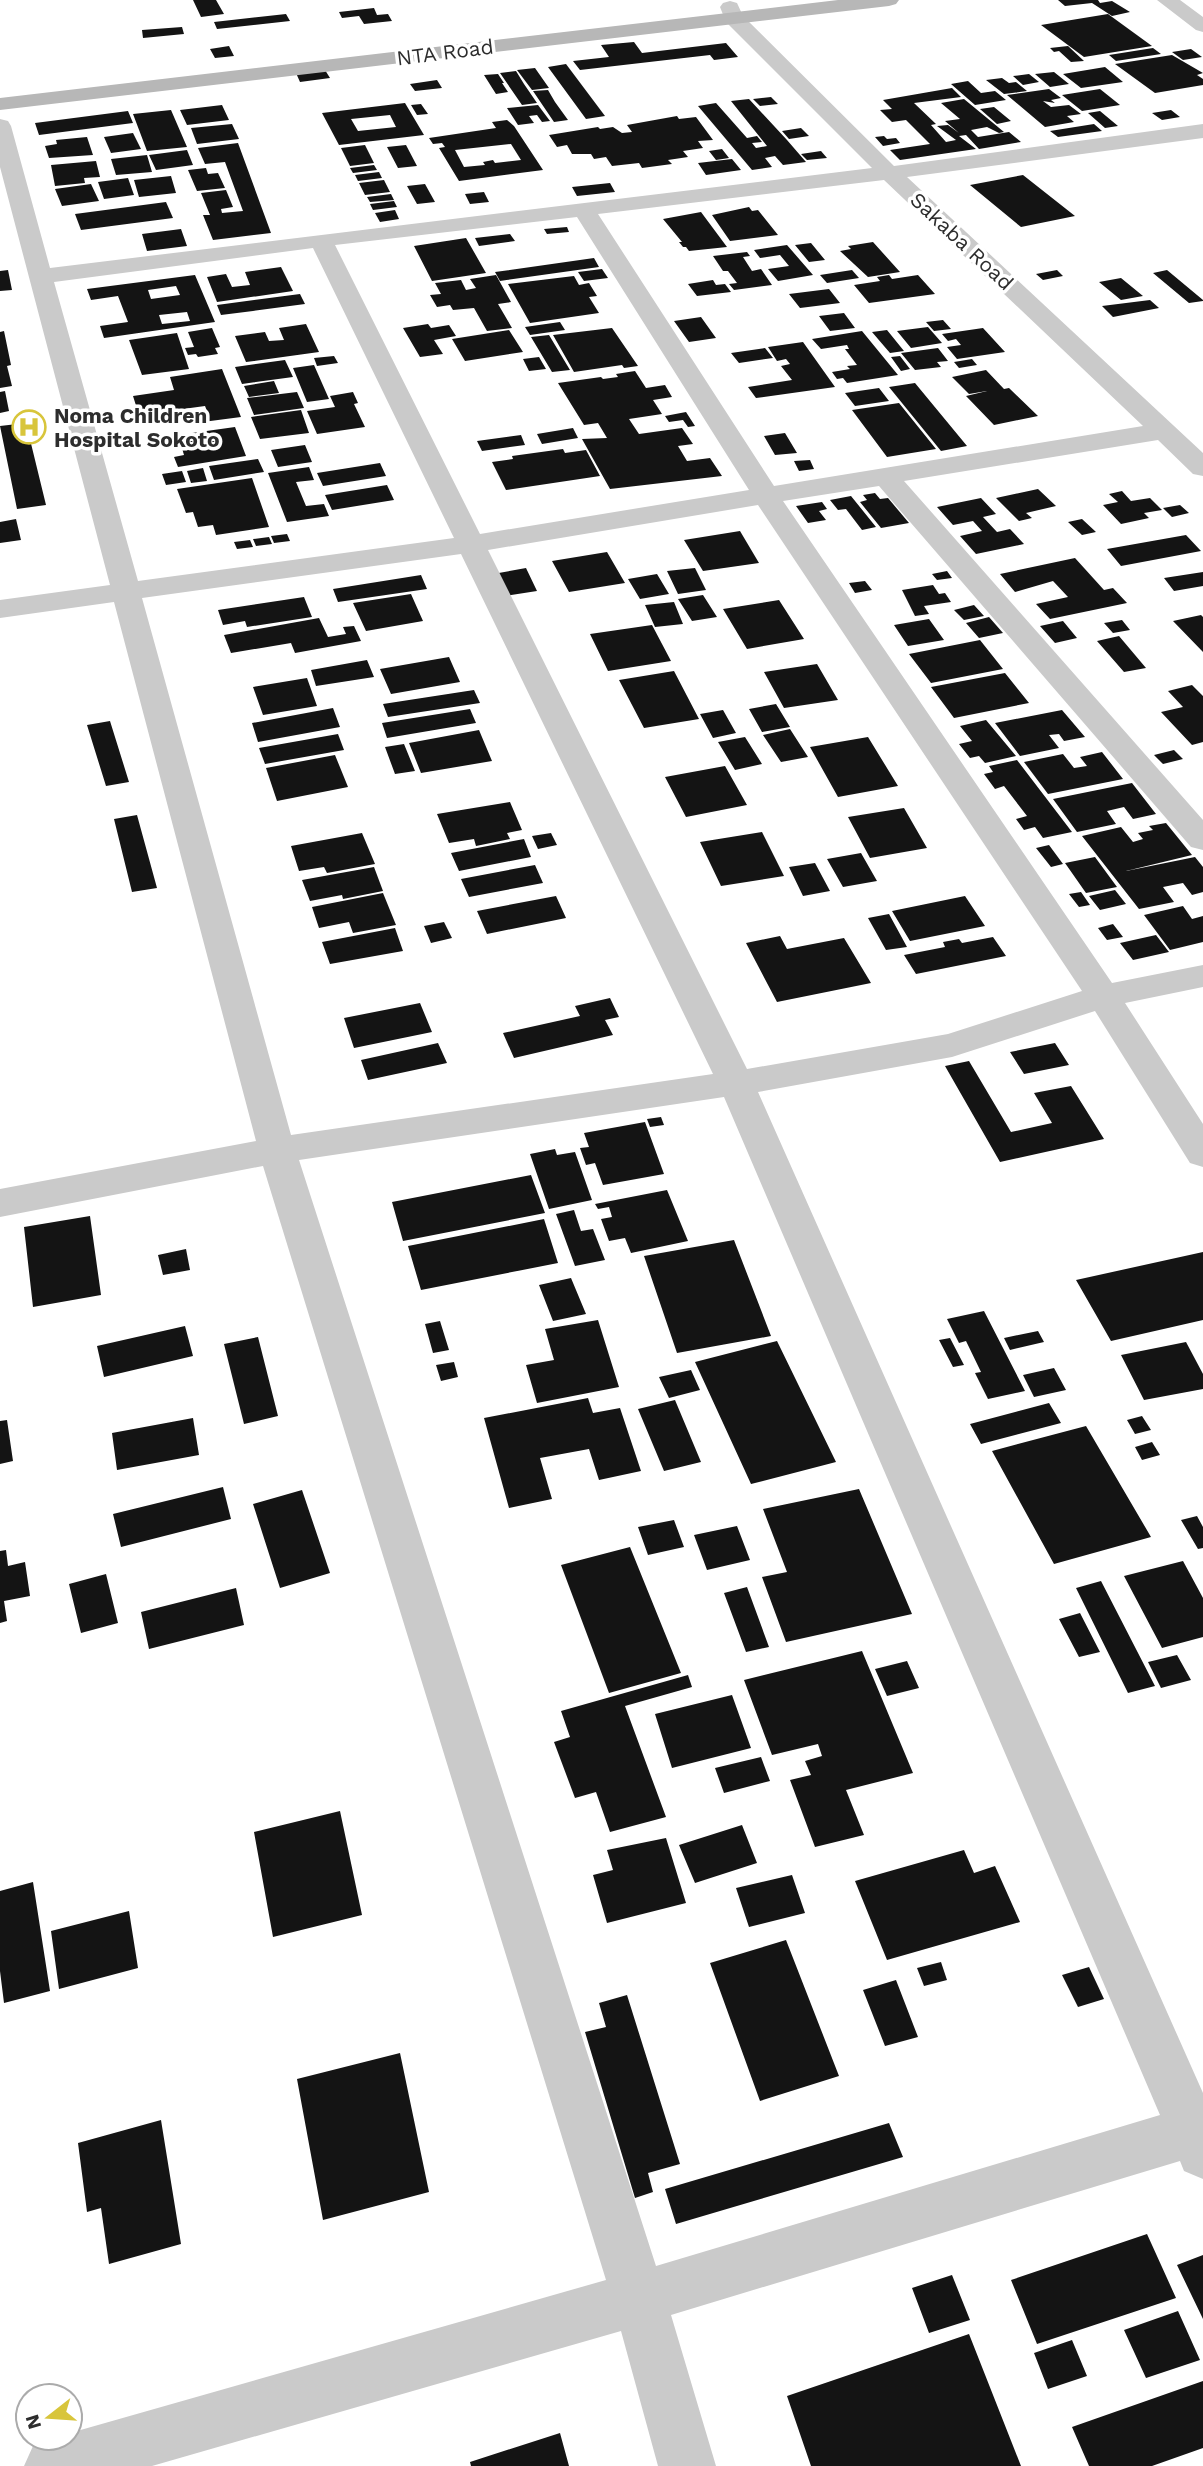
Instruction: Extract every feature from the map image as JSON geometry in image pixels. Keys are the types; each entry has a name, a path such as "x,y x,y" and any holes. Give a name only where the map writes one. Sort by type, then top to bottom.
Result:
{"main road":[{"name":"NTA Road","path":"0,104 732,13 785,0"},
{"name":"NTA Road","path":"0,94 732,13 889,0"}],"street":[{"path":"1167,0 1203,26"},
{"name":"Sakaba Road","path":"732,13 889,173 1203,468"},
{"path":"0,126 276,1150 639,2298 687,2466"},
{"path":"41,276 583,208 889,173 1203,131"},
{"path":"583,208 766,496 1102,996 1203,1154"},
{"path":"53,2466 1200,2137 736,1083 321,240"},
{"path":"0,609 126,589 471,544 1163,431"},
{"path":"886,477 1203,840"},
{"path":"0,1203 276,1150 736,1083 952,1045 1102,996 1203,975"}],"building":[{"path":"193,0 216,0 224,14 201,17"},
{"path":"1058,0 1098,0 1100,3 1112,1 1130,12 1112,16 1092,3 1065,6"},
{"path":"374,8 377,15 388,14 392,21 364,24 359,16 342,18 339,12"},
{"path":"286,14 290,21 217,29 214,22"},
{"path":"1108,14 1152,46 1084,57 1041,25"},
{"path":"182,27 184,34 143,38 142,30"},
{"path":"634,42 642,53 726,43 738,57 714,60 710,55 580,70 573,61 609,57 601,45"},
{"path":"229,46 234,56 215,58 210,49"},
{"path":"1068,46 1084,61 1071,62 1059,51 1054,52 1050,48"},
{"path":"1153,48 1161,54 1116,61 1109,55"},
{"path":"1191,49 1202,57 1183,60 1172,52"},
{"path":"1172,55 1203,73 1197,75 1203,79 1203,85 1155,93 1115,64"},
{"path":"566,64 605,116 586,119 548,67"},
{"path":"1105,67 1123,82 1081,88 1063,74"},
{"path":"535,68 549,88 532,90 517,70"},
{"path":"325,70 330,78 300,82 296,73"},
{"path":"516,71 537,103 522,105 500,73"},
{"path":"1054,72 1069,84 1050,87 1035,74"},
{"path":"498,74 508,92 496,94 484,75"},
{"path":"1029,74 1039,82 1023,85 1013,76"},
{"path":"1002,78 1009,83 1016,82 1027,91 1004,94 986,80"},
{"path":"437,80 442,88 415,91 410,84"},
{"path":"968,81 981,93 995,91 1006,100 975,105 951,84"},
{"path":"952,88 961,97 914,103 936,124 931,125 946,142 956,140 937,126 948,125 959,133 945,121 960,119 941,103 964,99 1004,132 999,133 987,127 971,130 978,137 1009,132 1021,142 979,149 966,135 959,136 976,149 900,160 890,150 930,144 906,120 892,122 880,110 892,109 883,100"},
{"path":"1049,89 1061,98 1051,100 1055,103 1043,101 1051,107 1069,105 1081,114 1067,116 1074,122 1045,127 1007,95"},
{"path":"1100,89 1120,105 1082,111 1062,95"},
{"path":"548,90 568,120 554,122 533,91"},
{"path":"771,97 778,104 760,106 753,99"},
{"path":"749,99 806,162 783,165 775,156 765,158 772,167 752,170 698,106 716,103 747,138 757,136 762,142 752,143 756,148 767,146 731,101"},
{"path":"405,103 424,135 339,145 322,113","holes":["390,115 396,127 358,131 351,119"]},
{"path":"421,104 428,114 417,115 411,105"},
{"path":"222,105 229,120 187,125 180,110"},
{"path":"538,105 550,121 542,122 537,115 529,116 534,123 518,125 507,108"},
{"path":"994,107 1011,121 997,124 980,109"},
{"path":"171,110 187,147 147,151 133,114"},
{"path":"1171,110 1180,117 1162,120 1152,113"},
{"path":"128,111 133,123 39,135 35,123"},
{"path":"1100,111 1118,126 1105,128 1088,113"},
{"path":"677,116 679,119 696,117 713,140 698,141 703,148 683,151 688,157 668,160 672,164 642,168 639,163 612,166 606,157 594,159 591,154 572,154 567,145 557,147 549,135 598,127 613,127 622,133 632,132 627,125"},
{"path":"507,120 514,126 543,170 459,181 439,148 445,147 442,143 433,144 429,138 496,128 492,122","holes":["511,144 521,160 495,163 493,160 483,162 485,165 464,167 455,150"]},
{"path":"232,124 239,139 197,144 191,128"},
{"path":"1094,124 1102,131 1058,137 1050,131"},
{"path":"801,128 809,136 789,139 782,131"},
{"path":"133,133 141,149 111,153 104,137"},
{"path":"884,136 887,139 896,138 900,143 883,146 875,137"},
{"path":"87,137 93,155 49,158 45,146 57,144 56,140"},
{"path":"238,143 271,233 213,240 203,215 210,215 201,193 226,190 233,207 221,209 222,213 243,211 225,162 205,164 198,148"},
{"path":"365,145 374,163 350,166 341,148"},
{"path":"406,145 417,166 398,168 387,147"},
{"path":"722,149 729,158 716,160 709,151"},
{"path":"187,150 193,165 156,170 149,155"},
{"path":"821,151 827,158 807,160 801,154"},
{"path":"147,155 152,172 116,175 111,159"},
{"path":"732,159 741,170 706,175 698,163"},
{"path":"96,161 100,177 84,178 85,183 55,186 51,165"},
{"path":"374,165 377,170 353,173 350,168"},
{"path":"206,168 208,174 218,173 225,188 197,191 188,170"},
{"path":"379,172 382,178 358,181 355,175"},
{"path":"1023,175 1075,216 1021,227 970,185"},
{"path":"171,176 176,193 139,197 134,180"},
{"path":"128,178 134,195 104,199 98,182"},
{"path":"384,180 390,192 365,195 359,183"},
{"path":"610,183 615,192 577,196 572,187"},
{"path":"91,184 99,201 62,206 55,189"},
{"path":"425,184 435,202 417,204 407,186"},
{"path":"484,192 489,202 470,204 465,194"},
{"path":"391,194 394,200 370,202 367,197"},
{"path":"394,201 397,207 373,210 370,204"},
{"path":"166,202 173,218 81,230 75,214"},
{"path":"749,207 752,211 758,210 778,235 730,241 712,215"},
{"path":"395,210 399,219 380,222 375,213"},
{"path":"701,212 727,247 689,251 683,247 663,219"},
{"path":"567,227 569,232 547,234 544,229"},
{"path":"181,229 187,246 147,251 142,234"},
{"path":"510,234 515,241 479,246 475,238"},
{"path":"466,238 486,273 432,281 414,246"},
{"path":"873,242 900,272 868,277 840,251 851,249 848,246"},
{"path":"811,243 825,260 809,262 795,245"},
{"path":"787,245 813,275 778,281 768,269 789,266 780,255 760,258 754,250"},
{"path":"747,252 750,256 743,257 752,271 761,269 772,285 734,290 729,284 737,283 728,271 723,271 713,256"},
{"path":"594,258 599,267 500,281 495,272"},
{"path":"281,267 293,291 217,302 207,277 226,274 232,287 250,285 245,272"},
{"path":"602,269 608,278 584,281 578,272"},
{"path":"8,270 12,290 0,291 0,271"},
{"path":"852,270 859,278 827,283 820,275"},
{"path":"1057,270 1063,276 1043,280 1036,274"},
{"path":"1167,270 1203,301 1189,303 1153,273"},
{"path":"195,275 215,322 104,338 100,326 128,322 118,296 91,300 87,289","holes":["176,286 180,295 151,299 148,290","187,312 190,321 162,324 159,315"]},
{"path":"496,275 511,302 498,304 512,328 487,331 474,308 453,310 450,305 437,307 430,295 441,294 435,283 461,280 466,290 476,288 470,279"},
{"path":"889,275 892,279 918,275 935,294 869,303 854,285 880,281 877,277"},
{"path":"574,276 579,285 589,283 597,296 589,297 599,313 530,323 508,284"},
{"path":"1121,278 1143,296 1121,300 1099,282"},
{"path":"713,280 716,285 725,284 731,292 697,296 688,284"},
{"path":"829,289 840,303 800,308 789,294"},
{"path":"300,294 305,304 221,315 217,305"},
{"path":"1150,300 1159,308 1113,317 1102,306"},
{"path":"844,313 855,328 830,331 819,316"},
{"path":"701,317 716,338 689,342 674,321"},
{"path":"943,320 951,329 934,331 926,322"},
{"path":"560,322 565,330 530,335 525,327"},
{"path":"306,324 319,352 246,362 235,336 265,332 269,341 284,340 279,328"},
{"path":"428,324 431,328 449,325 456,336 434,340 443,354 420,357 403,328"},
{"path":"928,327 942,343 911,348 897,331"},
{"path":"212,328 220,347 215,348 218,354 198,357 196,354 188,355 185,348 194,347 188,332"},
{"path":"612,328 638,366 624,368 622,365 574,372 553,335"},
{"path":"983,328 1005,352 957,359 947,347 961,345 956,339 948,341 942,334"},
{"path":"509,330 523,352 465,361 452,339"},
{"path":"887,330 904,351 890,353 872,332"},
{"path":"4,331 12,386 0,388 0,332"},
{"path":"862,331 898,375 847,383 843,378 837,379 832,372 857,365 845,349 849,349 847,345 821,349 812,339"},
{"path":"177,333 189,369 142,375 129,340"},
{"path":"549,335 570,370 552,372 531,337"},
{"path":"803,342 835,387 756,398 748,387 792,380 781,366 790,364 786,359 777,361 768,347"},
{"path":"765,348 773,358 739,363 731,353"},
{"path":"938,348 948,361 937,362 941,367 915,370 901,353"},
{"path":"334,356 338,363 317,366 314,358"},
{"path":"900,356 910,369 901,371 891,357"},
{"path":"539,357 546,369 529,371 523,359"},
{"path":"972,359 977,365 959,368 954,362"},
{"path":"285,360 293,377 242,384 235,367"},
{"path":"314,365 329,399 307,402 293,368"},
{"path":"222,369 241,417 195,423 192,414 207,411 205,406 139,415 133,396 174,390 170,377"},
{"path":"986,370 1004,389 1009,388 1038,416 994,425 966,396 987,391 969,394 952,377"},
{"path":"635,371 646,388 665,385 672,397 653,400 662,414 629,419 639,434 682,428 693,444 678,446 687,461 710,458 722,476 610,489 582,439 607,438 598,423 584,425 558,383 618,377 616,374"},
{"path":"274,381 279,393 249,397 244,386"},
{"path":"915,383 967,446 941,451 889,387"},
{"path":"879,388 889,401 855,406 845,393"},
{"path":"5,391 9,411 0,413 0,392"},
{"path":"297,392 304,408 254,415 247,398"},
{"path":"353,392 358,403 354,404 365,427 317,434 307,411 335,407 330,396"},
{"path":"899,403 936,449 887,457 852,410"},
{"path":"301,410 309,433 260,439 251,417"},
{"path":"686,412 695,426 688,427 683,420 669,422 665,416"},
{"path":"26,423 46,505 17,509 0,426"},
{"path":"235,427 246,456 178,467 174,457 184,455 178,435"},
{"path":"573,428 578,438 542,444 537,434"},
{"path":"785,433 797,453 775,455 764,436"},
{"path":"521,435 525,445 482,451 477,441"},
{"path":"305,445 312,462 278,467 271,450"},
{"path":"563,449 565,453 586,450 600,476 506,490 492,462 513,459 512,456"},
{"path":"258,459 264,472 214,480 209,466"},
{"path":"810,460 814,469 799,471 794,461"},
{"path":"380,463 386,476 323,486 317,473"},
{"path":"309,467 314,480 296,482 306,506 324,504 329,516 287,522 268,473"},
{"path":"203,468 207,481 191,483 187,471"},
{"path":"182,471 186,482 166,485 162,474"},
{"path":"252,478 269,527 216,535 213,525 198,527 193,512 186,513 177,489"},
{"path":"387,485 394,500 332,510 325,495"},
{"path":"1038,489 1056,506 1026,513 1032,518 1019,521 996,498"},
{"path":"1122,491 1131,501 1150,498 1162,510 1144,513 1149,518 1121,524 1103,505 1118,502 1109,494"},
{"path":"875,493 880,499 888,498 909,523 881,528 860,502 867,500 863,495"},
{"path":"851,496 876,527 862,530 846,509 838,510 830,500"},
{"path":"981,498 996,514 983,517 997,532 1010,529 1024,544 976,554 960,536 982,531 973,521 953,525 937,507"},
{"path":"822,502 827,509 819,511 826,520 808,523 796,506"},
{"path":"1180,505 1189,513 1172,517 1163,508"},
{"path":"16,519 21,540 0,543 0,522"},
{"path":"1082,519 1096,532 1082,535 1068,522"},
{"path":"740,531 759,563 703,571 684,540"},
{"path":"287,534 290,541 274,543 271,536"},
{"path":"1186,535 1201,551 1121,566 1107,549"},
{"path":"269,537 272,544 256,546 253,539"},
{"path":"250,540 253,547 237,549 234,542"},
{"path":"607,552 625,583 569,592 552,561"},
{"path":"1075,558 1104,590 1113,588 1127,603 1050,619 1036,604 1068,597 1053,581 1015,592 1000,574"},
{"path":"526,568 537,591 504,596 493,574"},
{"path":"695,568 706,590 678,594 667,571"},
{"path":"947,571 952,578 937,580 932,574"},
{"path":"1203,572 1203,586 1174,591 1164,578"},
{"path":"657,574 669,594 640,599 628,579"},
{"path":"421,575 427,589 338,602 333,589"},
{"path":"865,581 872,590 855,593 849,583"},
{"path":"933,585 939,594 945,593 951,602 924,606 929,614 915,616 902,590"},
{"path":"411,594 423,621 366,631 353,603"},
{"path":"703,595 717,617 692,621 678,599"},
{"path":"304,597 312,617 247,627 245,621 223,625 218,610"},
{"path":"779,600 804,639 747,649 723,609"},
{"path":"674,602 683,624 655,627 645,605"},
{"path":"974,605 984,616 964,620 954,610"},
{"path":"1201,615 1203,617 1203,652 1173,621"},
{"path":"989,617 1003,633 979,638 966,623"},
{"path":"319,618 328,637 346,634 343,627 354,626 361,641 295,653 291,643 231,653 224,635"},
{"path":"929,619 944,640 908,646 894,625"},
{"path":"1122,620 1130,630 1113,633 1104,623"},
{"path":"1063,621 1077,638 1055,643 1040,626"},
{"path":"652,625 671,661 608,671 590,634"},
{"path":"1119,636 1146,668 1124,672 1097,641"},
{"path":"980,640 1003,669 931,683 909,654"},
{"path":"449,657 460,682 391,694 380,669"},
{"path":"367,660 374,677 316,686 311,670"},
{"path":"817,664 838,700 784,708 764,672"},
{"path":"674,671 699,719 644,728 619,680"},
{"path":"1005,673 1029,703 954,718 931,687"},
{"path":"307,678 317,706 263,715 253,687"},
{"path":"1192,685 1203,696 1203,742 1192,745 1161,712 1183,707 1168,691"},
{"path":"474,690 480,703 388,717 383,704"},
{"path":"776,704 790,727 762,732 749,709"},
{"path":"333,708 340,727 258,742 252,723"},
{"path":"470,709 476,723 387,738 382,723"},
{"path":"723,710 736,733 713,738 700,714"},
{"path":"1062,710 1085,737 1064,741 1059,734 1049,735 1059,748 1020,756 995,723"},
{"path":"986,720 1016,756 985,763 979,756 970,758 959,744 972,741 960,726"},
{"path":"110,721 129,782 106,786 87,725"},
{"path":"790,729 808,757 781,762 763,735"},
{"path":"479,730 492,761 421,773 409,743"},
{"path":"338,734 344,750 265,764 259,748"},
{"path":"745,737 762,764 735,770 718,742"},
{"path":"868,737 898,786 838,797 810,747"},
{"path":"404,744 415,771 395,774 385,747"},
{"path":"1174,750 1183,759 1163,764 1154,755"},
{"path":"1102,752 1123,779 1048,794 1024,762 1063,754 1074,768 1087,766 1080,757"},
{"path":"335,755 348,787 277,801 266,768"},
{"path":"1017,760 1072,832 1043,838 1035,827 1024,830 1016,819 1027,816 1004,786 995,789 984,774 993,772 989,766"},
{"path":"725,766 747,805 686,817 665,777"},
{"path":"1132,783 1156,814 1133,819 1124,807 1107,811 1116,824 1077,832 1053,799"},
{"path":"510,802 522,830 507,833 510,839 476,846 474,839 449,843 437,814"},
{"path":"904,808 927,848 870,858 848,817"},
{"path":"137,815 157,888 132,892 114,819"},
{"path":"1166,823 1192,855 1126,871 1195,857 1203,867 1203,892 1192,895 1183,883 1163,887 1174,902 1139,909 1082,836 1121,827 1133,842 1143,839 1138,833 1153,830 1149,826"},
{"path":"762,832 784,876 721,886 700,842"},
{"path":"362,833 375,864 327,873 324,867 299,871 291,846"},
{"path":"551,833 557,845 538,849 532,836"},
{"path":"524,839 531,857 459,871 451,853"},
{"path":"1049,845 1063,864 1051,867 1036,848"},
{"path":"861,853 877,881 843,887 827,859"},
{"path":"1095,857 1117,887 1086,893 1065,863"},
{"path":"815,863 830,891 803,896 789,867"},
{"path":"535,865 543,883 469,897 461,879"},
{"path":"374,867 383,891 343,899 342,895 310,901 302,880"},
{"path":"1115,890 1126,904 1100,910 1089,896"},
{"path":"1081,892 1090,905 1079,907 1069,894"},
{"path":"383,893 396,925 353,933 349,922 319,928 312,907"},
{"path":"556,896 566,918 487,934 477,911"},
{"path":"965,896 985,926 910,941 892,911"},
{"path":"1183,906 1192,919 1203,916 1203,942 1170,950 1144,915"},
{"path":"889,914 907,947 886,950 868,918"},
{"path":"444,922 452,938 431,943 424,926"},
{"path":"1113,924 1123,937 1107,940 1098,928"},
{"path":"395,928 403,951 330,964 322,942"},
{"path":"1156,935 1169,952 1133,960 1120,943"},
{"path":"780,936 787,949 844,938 871,983 777,1002 746,943"},
{"path":"993,937 1006,956 916,974 904,955 945,947 943,942 959,939 962,943"},
{"path":"610,998 619,1017 605,1020 613,1035 514,1058 503,1033 580,1016 575,1006"},
{"path":"420,1003 432,1032 354,1048 344,1018"},
{"path":"438,1043 447,1063 368,1080 361,1060"},
{"path":"1055,1043 1069,1065 1024,1074 1010,1052"},
{"path":"969,1061 1011,1132 1052,1123 1034,1093 1071,1086 1104,1139 1000,1162 945,1066"},
{"path":"661,1117 664,1125 650,1127 647,1119"},
{"path":"645,1122 664,1174 603,1185 595,1163 586,1165 580,1148 589,1147 584,1133"},
{"path":"555,1149 557,1155 575,1152 592,1200 549,1209 530,1154"},
{"path":"531,1175 545,1213 403,1241 392,1202"},
{"path":"667,1190 688,1241 631,1253 625,1238 609,1241 601,1219 612,1217 609,1207 598,1209 595,1204"},
{"path":"574,1210 581,1231 593,1229 605,1260 575,1266 556,1214"},
{"path":"90,1216 101,1295 33,1307 24,1227"},
{"path":"544,1219 558,1263 421,1290 408,1246"},
{"path":"734,1240 771,1336 677,1353 644,1256"},
{"path":"186,1249 190,1270 163,1275 158,1255"},
{"path":"1203,1252 1203,1320 1111,1341 1076,1280"},
{"path":"571,1278 586,1314 553,1321 539,1285"},
{"path":"984,1311 1025,1391 988,1399 975,1373 981,1372 966,1341 959,1343 947,1319"},
{"path":"598,1320 619,1387 537,1403 526,1365 554,1360 545,1329"},
{"path":"440,1321 449,1350 433,1353 425,1324"},
{"path":"185,1326 193,1356 104,1377 97,1346"},
{"path":"1038,1331 1044,1342 1010,1350 1004,1338"},
{"path":"258,1337 278,1416 244,1424 224,1344"},
{"path":"950,1338 964,1365 953,1367 939,1340"},
{"path":"777,1341 836,1462 751,1484 695,1362"},
{"path":"1186,1342 1203,1374 1203,1389 1144,1400 1121,1355"},
{"path":"454,1362 458,1377 441,1381 436,1365"},
{"path":"1054,1368 1066,1390 1034,1397 1023,1375"},
{"path":"691,1370 700,1390 669,1398 659,1377"},
{"path":"588,1398 593,1413 620,1408 641,1471 599,1480 589,1449 540,1458 552,1499 509,1508 484,1418"},
{"path":"675,1400 701,1462 664,1471 638,1409"},
{"path":"1049,1403 1061,1423 981,1444 970,1424"},
{"path":"1142,1416 1151,1430 1135,1434 1127,1420"},
{"path":"193,1418 199,1455 117,1470 112,1433"},
{"path":"7,1420 13,1461 0,1464 0,1421"},
{"path":"1086,1426 1151,1537 1054,1564 992,1451"},
{"path":"1152,1442 1160,1455 1142,1460 1135,1447"},
{"path":"223,1487 231,1519 121,1547 113,1514"},
{"path":"859,1489 912,1614 786,1642 762,1577 787,1572 763,1509"},
{"path":"302,1490 330,1573 280,1588 253,1504"},
{"path":"1197,1516 1203,1527 1203,1548 1198,1549 1181,1520"},
{"path":"674,1520 684,1547 648,1555 638,1527"},
{"path":"737,1526 750,1560 707,1570 694,1535"},
{"path":"630,1547 681,1673 609,1693 561,1565"},
{"path":"6,1550 8,1566 25,1562 30,1596 4,1601 7,1621 0,1623 0,1551"},
{"path":"1183,1561 1203,1598 1203,1637 1162,1648 1124,1576"},
{"path":"106,1574 118,1623 81,1633 69,1584"},
{"path":"1101,1581 1155,1686 1128,1693 1076,1588"},
{"path":"747,1587 769,1647 746,1652 724,1593"},
{"path":"236,1588 244,1625 149,1649 141,1612"},
{"path":"1080,1613 1100,1652 1079,1657 1059,1619"},
{"path":"862,1651 913,1773 846,1790 864,1835 815,1847 790,1780 811,1775 805,1761 822,1756 818,1744 772,1755 744,1680"},
{"path":"1177,1655 1191,1680 1161,1688 1148,1662"},
{"path":"907,1661 919,1688 887,1696 875,1669"},
{"path":"688,1675 692,1687 625,1706 666,1817 610,1832 596,1792 575,1798 554,1742 570,1737 561,1711"},
{"path":"732,1695 751,1748 672,1768 655,1714"},
{"path":"761,1757 770,1781 724,1793 715,1768"},
{"path":"340,1811 362,1915 273,1937 254,1832"},
{"path":"742,1825 757,1863 695,1883 679,1845"},
{"path":"666,1838 686,1903 607,1923 593,1875 613,1870 607,1850"},
{"path":"964,1850 974,1873 995,1866 1020,1922 887,1960 855,1881"},
{"path":"792,1875 805,1913 749,1927 736,1888"},
{"path":"33,1882 50,1991 4,2003 0,1971 0,1891"},
{"path":"129,1911 138,1968 59,1989 51,1931"},
{"path":"786,1940 839,2076 760,2101 710,1963"},
{"path":"941,1962 947,1980 924,1986 917,1968"},
{"path":"1089,1967 1104,1999 1078,2007 1062,1975"},
{"path":"896,1980 918,2037 885,2046 863,1990"},
{"path":"627,1995 680,2164 648,2173 653,2192 635,2198 585,2032 606,2027 599,2003"},
{"path":"400,2053 429,2192 323,2220 297,2079"},
{"path":"161,2120 181,2244 109,2264 101,2208 87,2212 78,2143"},
{"path":"889,2123 903,2157 676,2224 665,2189"},
{"path":"1147,2234 1176,2298 1037,2344 1011,2280"},
{"path":"1203,2255 1203,2319 1177,2265"},
{"path":"952,2275 970,2320 929,2333 912,2288"},
{"path":"1178,2311 1200,2360 1146,2378 1124,2330"},
{"path":"969,2334 1021,2466 811,2466 787,2396"},
{"path":"1072,2340 1087,2376 1048,2389 1034,2353"},
{"path":"1203,2381 1203,2448 1152,2466 1089,2466 1072,2427"},
{"path":"560,2433 569,2466 471,2466 470,2462"}],"place":[{"name":"Noma Children Hospital Sokoto","path":"29,427"}]}
